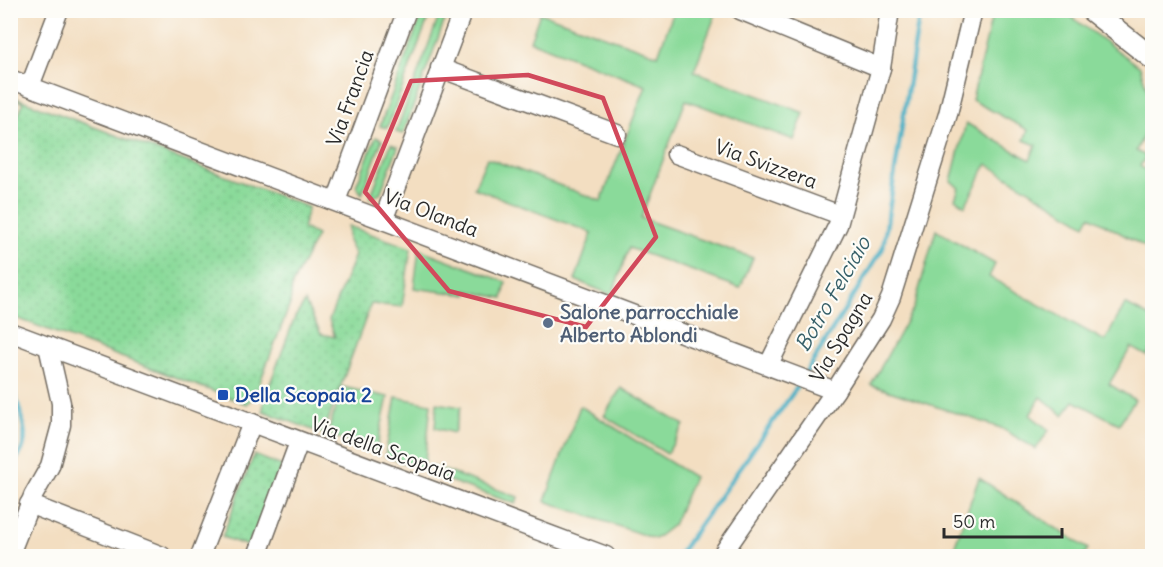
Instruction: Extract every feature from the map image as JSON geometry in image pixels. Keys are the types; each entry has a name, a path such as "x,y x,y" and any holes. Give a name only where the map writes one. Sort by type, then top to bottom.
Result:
{"street":[{"path":"30,86 59,10"},
{"name":"Via Francia","path":"336,201 407,10"},
{"path":"384,218 463,10"},
{"path":"740,10 881,68"},
{"path":"773,365 840,215 881,68 890,10"},
{"name":"Via Spagna","path":"721,556 836,391 881,319 891,297 948,114 973,10"},
{"path":"1091,10 1152,58"},
{"path":"440,68 617,134"},
{"name":"Via Olanda","path":"10,79 384,218 836,391"},
{"name":"Via Svizzera","path":"676,154 840,215"},
{"name":"Via della Scopaia","path":"10,332 606,556"},
{"path":"10,554 29,504 50,466 61,424 61,403 48,346"},
{"path":"200,556 252,423"},
{"path":"257,556 299,442"},
{"path":"29,504 162,556"}],"highlighted area":[{"path":"528,75 603,98 656,237 586,327 449,291 365,192 411,81"}],"green space":[{"path":"423,11 431,11 387,128 380,126"},
{"path":"441,11 448,11 403,134 396,132"},
{"path":"674,11 717,11 694,71 804,113 794,140 686,100 641,218 753,258 740,288 629,248 612,295 575,280 592,233 474,188 487,158 601,201 646,86 530,41 540,13 658,55"},
{"path":"993,11 1063,11 1140,67 1152,105 1152,118 1136,151 1146,156 1140,166 1152,175 1152,251 1090,216 1085,225 987,164 965,206 955,199 959,188 951,181 966,123 1030,160 1036,145 1024,140 1028,130 972,100"},
{"path":"11,96 308,207 303,228 317,235 292,285 290,304 260,382 260,388 247,404 11,316 11,111 19,114 23,103"},
{"path":"376,137 382,140 362,194 356,186"},
{"path":"391,144 398,147 380,194 370,198"},
{"path":"348,226 411,248 402,307 371,304 323,434 263,411 264,400 295,317 305,302 321,334 335,337 329,320 355,255 348,241"},
{"path":"936,230 995,264 989,277 1105,341 1125,304 1152,318 1152,345 1147,356 1131,347 1109,384 1135,400 1119,424 1074,401 1063,415 1041,397 1030,415 1049,430 1036,449 1001,428 871,385 914,307"},
{"path":"419,249 506,282 503,298 467,291 467,295 414,288"},
{"path":"343,387 388,397 376,451 327,434"},
{"path":"621,388 684,425 667,454 604,416"},
{"path":"396,397 431,404 424,470 385,456"},
{"path":"437,403 461,407 454,433 435,428"},
{"path":"580,406 694,477 673,525 655,539 545,501"},
{"path":"254,455 282,466 251,547 222,537"},
{"path":"435,467 518,497 516,504 432,475"},
{"path":"979,478 1088,549 1083,556 951,556"}],"waterway":[{"name":"Botro Felciaio","path":"804,376 883,248 920,10"},
{"path":"10,377 25,435 19,455 10,464"},
{"name":"Botro Felciaio","path":"678,556 800,383"}],"place":[{"name":"Salone parrocchiale Alberto Ablondi","path":"548,323"},
{"name":"Della Scopaia 2","path":"223,395"}]}
